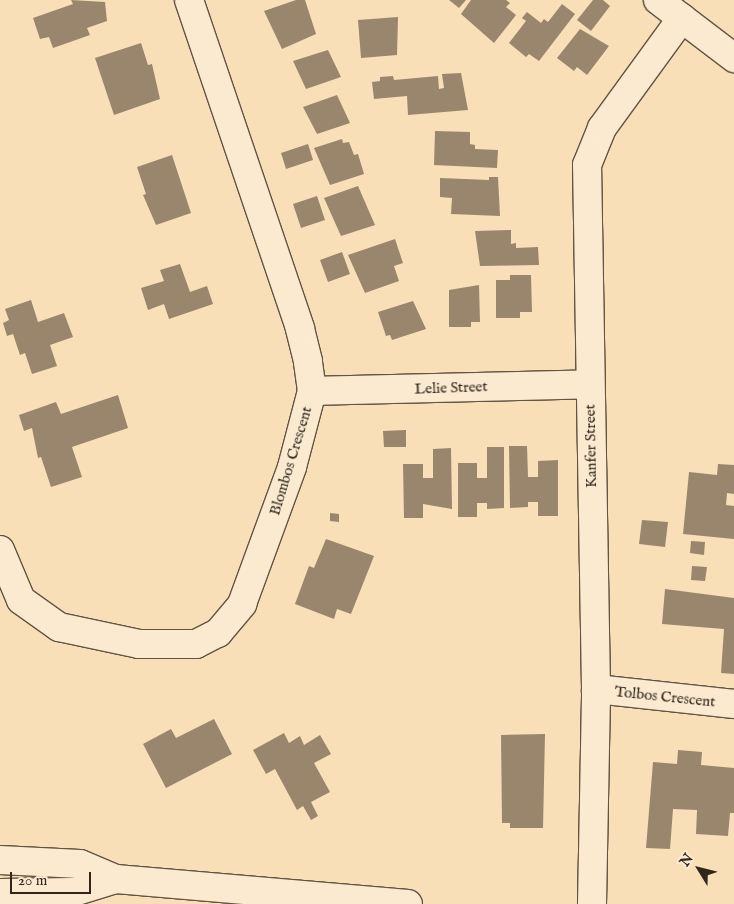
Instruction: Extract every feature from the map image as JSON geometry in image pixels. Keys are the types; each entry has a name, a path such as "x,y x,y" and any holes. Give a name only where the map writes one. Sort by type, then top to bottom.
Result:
{"street":[{"name":"Blombos Crescent","path":"0,550 21,600 60,627 77,633 169,646 196,644 218,633 242,604 292,467 312,391 300,328 189,0"},
{"path":"658,0 734,58"},
{"name":"Kanfer Street","path":"592,904 596,689 589,384 587,164 602,128 682,18"},
{"name":"Lelie Street","path":"312,391 589,384"},
{"name":"Tolbos Crescent","path":"596,689 734,704"},
{"path":"0,860 80,864 116,879 408,904"},
{"path":"0,893 74,892 116,879"}],"building":[{"path":"71,0 105,2 107,21 87,28 90,35 53,48 49,37 40,39 33,18 73,4"},
{"path":"296,0 305,0 316,34 282,49 264,11"},
{"path":"449,0 466,0 459,8"},
{"path":"471,0 506,0 510,3 506,7 516,15 494,43 461,14"},
{"path":"593,0 603,0 610,6 591,31 577,20"},
{"path":"562,4 575,14 539,61 529,54 526,57 509,43 526,21 522,18 527,12 541,23 544,19 548,22"},
{"path":"398,17 397,55 361,58 358,20"},
{"path":"580,29 609,46 587,75 577,67 574,71 557,58"},
{"path":"141,43 148,65 152,64 160,99 114,115 95,58"},
{"path":"328,50 341,77 306,89 293,61"},
{"path":"461,73 468,110 408,115 407,96 374,99 372,82 380,81 380,77 393,76 394,80 438,76 439,89 444,88 442,74"},
{"path":"337,95 350,123 317,134 303,107"},
{"path":"435,131 470,132 470,144 475,145 475,149 498,150 497,168 434,165"},
{"path":"342,139 343,143 349,142 354,155 358,154 364,174 330,185 314,148"},
{"path":"308,144 313,160 286,169 281,153"},
{"path":"172,155 191,213 156,225 143,195 146,194 137,167"},
{"path":"489,177 498,177 500,216 451,214 452,198 440,197 440,178 489,180"},
{"path":"358,186 375,225 341,236 324,198"},
{"path":"317,196 325,220 301,228 293,204"},
{"path":"511,230 511,244 516,243 516,248 538,247 539,265 480,266 475,231"},
{"path":"395,239 403,263 394,266 399,281 365,293 348,255"},
{"path":"342,252 350,274 328,282 320,260"},
{"path":"180,264 190,292 207,286 213,304 169,319 164,304 148,310 141,288 164,281 160,270"},
{"path":"510,275 531,275 532,312 520,312 520,318 496,318 496,280 510,280"},
{"path":"479,285 480,322 471,322 471,327 449,327 449,290"},
{"path":"31,300 38,322 64,313 73,337 50,345 57,366 32,374 25,353 20,355 13,334 7,336 3,323 9,320 5,309"},
{"path":"413,301 426,329 392,340 390,335 386,336 378,312"},
{"path":"118,395 128,428 72,447 82,477 51,487 41,457 38,458 32,428 24,431 19,415 56,402 61,414"},
{"path":"406,430 406,447 384,447 383,431"},
{"path":"509,446 527,446 528,477 538,477 538,461 558,460 558,516 538,516 538,502 528,502 528,507 510,508"},
{"path":"487,447 504,447 504,508 487,509 487,503 477,503 477,517 458,517 458,463 477,463 477,478 487,478"},
{"path":"451,448 452,509 423,504 423,518 404,518 403,464 423,464 423,478 433,478 433,449"},
{"path":"718,464 734,465 734,494 727,493 726,505 734,506 734,539 683,534 689,472 717,475"},
{"path":"330,513 339,514 339,522 330,521"},
{"path":"642,520 668,522 665,547 639,544"},
{"path":"326,539 374,556 351,614 337,609 334,619 295,604 309,566 314,568"},
{"path":"691,541 705,542 704,555 690,553"},
{"path":"692,566 707,567 705,581 691,580"},
{"path":"665,589 734,598 734,674 721,673 724,629 662,624"},
{"path":"214,719 232,754 166,788 143,744 171,729 176,738"},
{"path":"284,733 289,743 300,736 304,745 320,735 331,754 314,763 330,792 311,802 318,816 311,820 303,806 297,810 275,769 266,774 253,750"},
{"path":"545,734 543,828 510,828 510,823 502,823 501,735"},
{"path":"678,750 702,752 701,765 734,768 734,813 730,813 728,836 696,834 697,810 673,809 670,849 646,848 653,762 677,764"}]}
